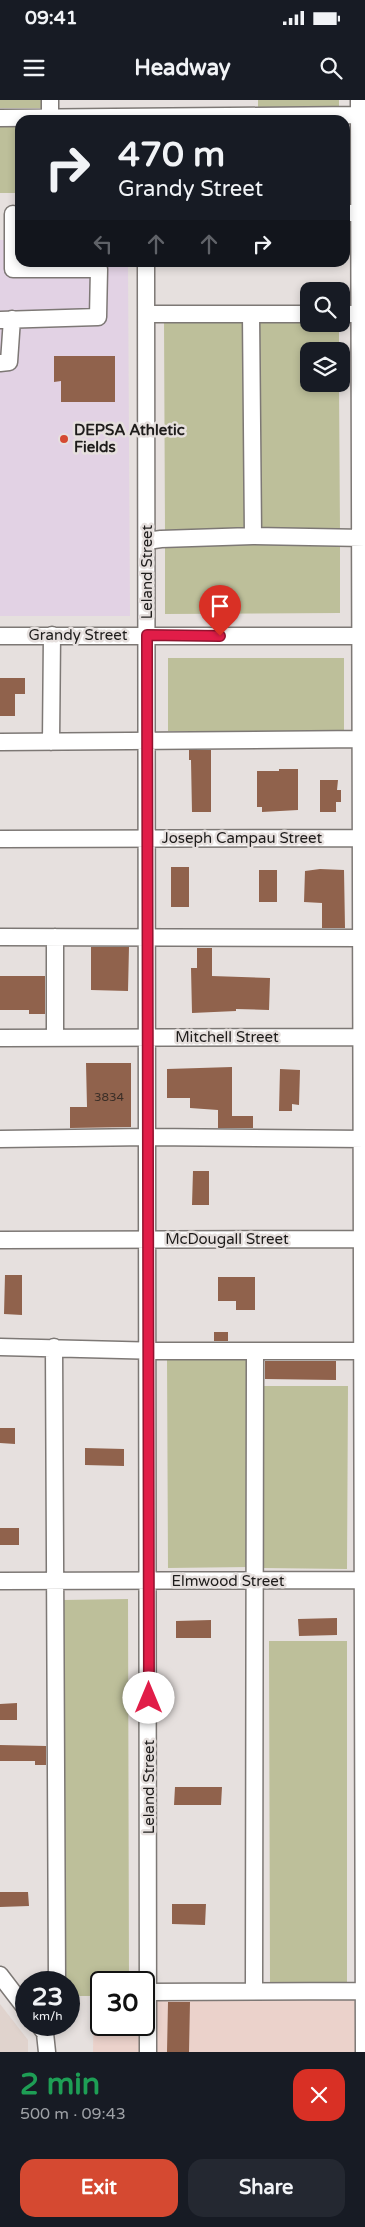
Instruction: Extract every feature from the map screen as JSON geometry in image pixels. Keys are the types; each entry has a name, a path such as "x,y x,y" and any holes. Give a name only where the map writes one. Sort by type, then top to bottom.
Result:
{"street":[{"path":"50,100 50,115"},
{"path":"88,115 252,108 359,107 356,213 362,314 364,2052"},
{"path":"0,118 15,118"},
{"path":"0,363 9,362 6,319 98,317 100,269 7,269 11,214"},
{"name":"Leland Street","path":"146,267 148,1971"},
{"path":"146,314 300,314"},
{"path":"251,314 253,536"},
{"path":"147,541 253,536 362,538"},
{"name":"Grandy Street","path":"0,636 363,636"},
{"path":"52,636 52,742"},
{"path":"0,742 363,739"},
{"name":"Joseph Campau Street","path":"0,839 363,838"},
{"path":"0,937 363,938"},
{"path":"55,937 55,1038"},
{"name":"Mitchell Street","path":"0,1038 363,1037"},
{"path":"0,1139 148,1137 363,1140"},
{"name":"McDougall Street","path":"0,1240 363,1239"},
{"path":"0,1347 255,1352 363,1347"},
{"path":"54,1347 57,1971"},
{"path":"254,1991 255,1352"},
{"name":"Elmwood Street","path":"0,1581 255,1582 364,1580"},
{"path":"0,1975 15,1994"},
{"path":"155,1992 364,1991"},
{"path":"45,2036 47,2052"},
{"name":"Leland Street","path":"148,2036 148,2052"}],"shaded area":[{"name":"DEPSA Athletic Fields","path":"0,240 15,240 15,267 128,267 130,616 0,616"},
{"path":"155,1996 359,1996 359,2052 93,2052 93,2036 155,2036"},
{"path":"0,2004 15,2023 15,2036 25,2036 28,2040 28,2052 0,2052"}],"green space":[{"path":"0,100 41,100 41,108 0,108"},
{"path":"258,100 339,100 339,107 258,108"},
{"path":"0,124 15,124 15,193 0,193"},
{"path":"164,320 245,320 246,529 165,530"},
{"path":"258,321 300,321 300,332 339,332 339,342 300,342 300,392 339,392 340,531 259,531"},
{"path":"340,541 340,613 165,614 165,543"},
{"path":"168,658 344,658 344,731 168,731"},
{"path":"248,1358 249,1567 168,1568 167,1359"},
{"path":"264,1386 348,1386 347,1569 263,1568"},
{"path":"128,1599 129,1971 90,1971 90,1996 80,1996 80,1971 64,1971 63,1600"},
{"path":"269,1641 347,1641 347,1982 270,1982"}],"building":[{"path":"54,356 115,356 115,402 61,402 61,381 54,382"},
{"path":"0,678 25,678 25,694 15,694 15,716 0,716"},
{"path":"189,750 211,750 211,812 192,812 191,760 189,760"},
{"path":"279,769 298,769 298,810 262,812 262,807 257,807 257,771 279,771"},
{"path":"320,780 338,780 337,790 341,790 341,802 336,802 336,812 320,812"},
{"path":"171,867 189,867 189,907 171,907"},
{"path":"320,869 344,870 345,928 322,928 322,903 304,902 305,871"},
{"path":"259,870 277,870 277,902 259,902"},
{"path":"91,947 129,947 128,991 91,990"},
{"path":"197,948 212,948 212,976 270,978 269,1010 236,1009 236,1011 192,1013 191,968 197,968"},
{"path":"0,976 45,976 45,1014 29,1014 29,1010 0,1010"},
{"path":"86,1063 131,1063 131,1127 70,1128 70,1107 87,1107"},
{"path":"232,1067 232,1116 253,1116 253,1128 218,1128 218,1110 190,1108 190,1098 167,1098 167,1069"},
{"path":"280,1069 300,1070 299,1105 292,1104 292,1111 279,1111"},
{"path":"193,1171 209,1171 209,1205 192,1205"},
{"path":"5,1275 22,1275 22,1315 4,1314"},
{"path":"218,1277 255,1277 255,1310 236,1310 236,1301 218,1301"},
{"path":"214,1332 228,1332 228,1341 214,1341"},
{"path":"265,1361 336,1361 336,1380 265,1379"},
{"path":"0,1428 15,1428 15,1444 0,1443"},
{"path":"85,1448 124,1449 124,1466 85,1465"},
{"path":"0,1528 19,1528 19,1545 0,1545"},
{"path":"337,1618 337,1635 299,1636 298,1619"},
{"path":"211,1620 211,1638 176,1638 176,1621"},
{"path":"17,1703 17,1720 0,1720 0,1704"},
{"path":"0,1745 46,1746 46,1765 35,1765 35,1761 0,1761"},
{"path":"175,1787 222,1787 221,1805 174,1805"},
{"path":"0,1892 28,1892 29,1906 0,1907"},
{"path":"172,1904 206,1904 205,1925 172,1924"},
{"path":"168,2002 190,2002 189,2052 167,2052"}],"place":[{"name":"DEPSA Athletic Fields","path":"64,439"}],"route":[{"path":"149,1698 147,635 220,636"}]}
